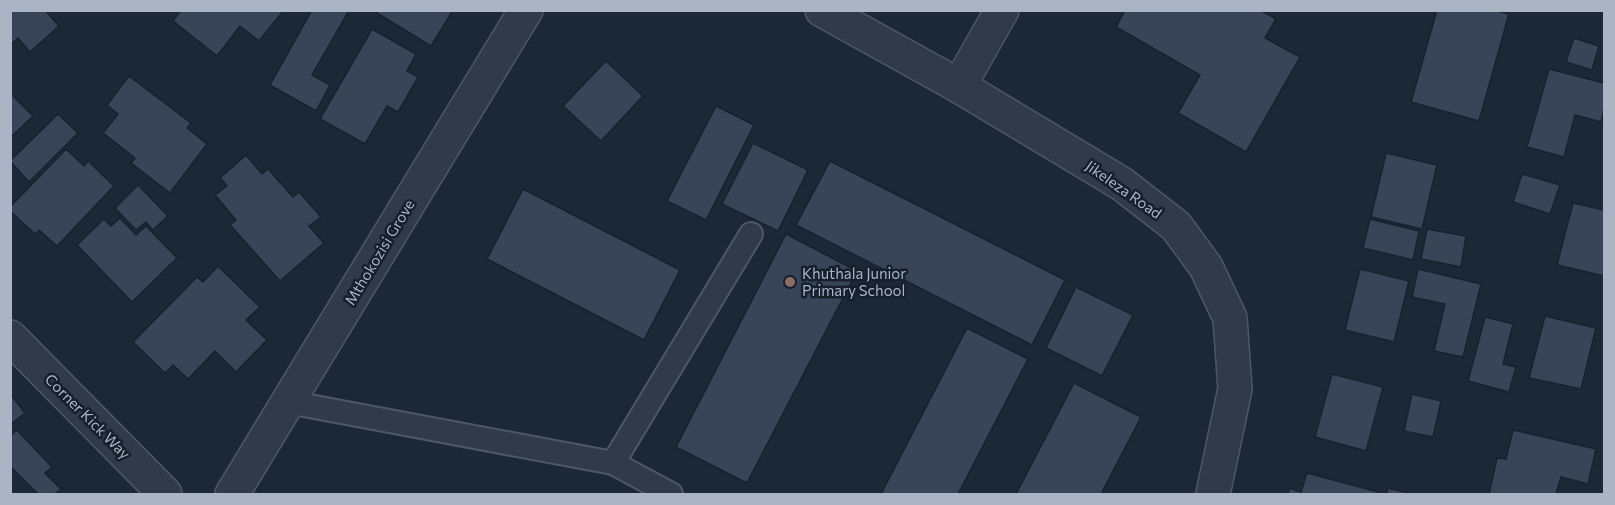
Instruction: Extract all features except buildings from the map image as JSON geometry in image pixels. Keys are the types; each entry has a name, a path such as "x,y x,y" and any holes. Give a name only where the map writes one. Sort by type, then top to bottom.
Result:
{"street":[{"name":"Mthokozisi Grove","path":"232,495 526,10"},
{"name":"Jikeleza Road","path":"822,10 959,86 1122,184 1176,226 1206,267 1230,318 1235,389 1213,495"},
{"path":"959,86 1002,10"},
{"name":"Corner Kick Way","path":"10,337 165,495"}],"lane":[{"path":"613,463 751,234"},
{"path":"288,402 613,463 671,495"}],"place":[{"name":"Khuthala Junior Primary School","path":"790,282"}]}
